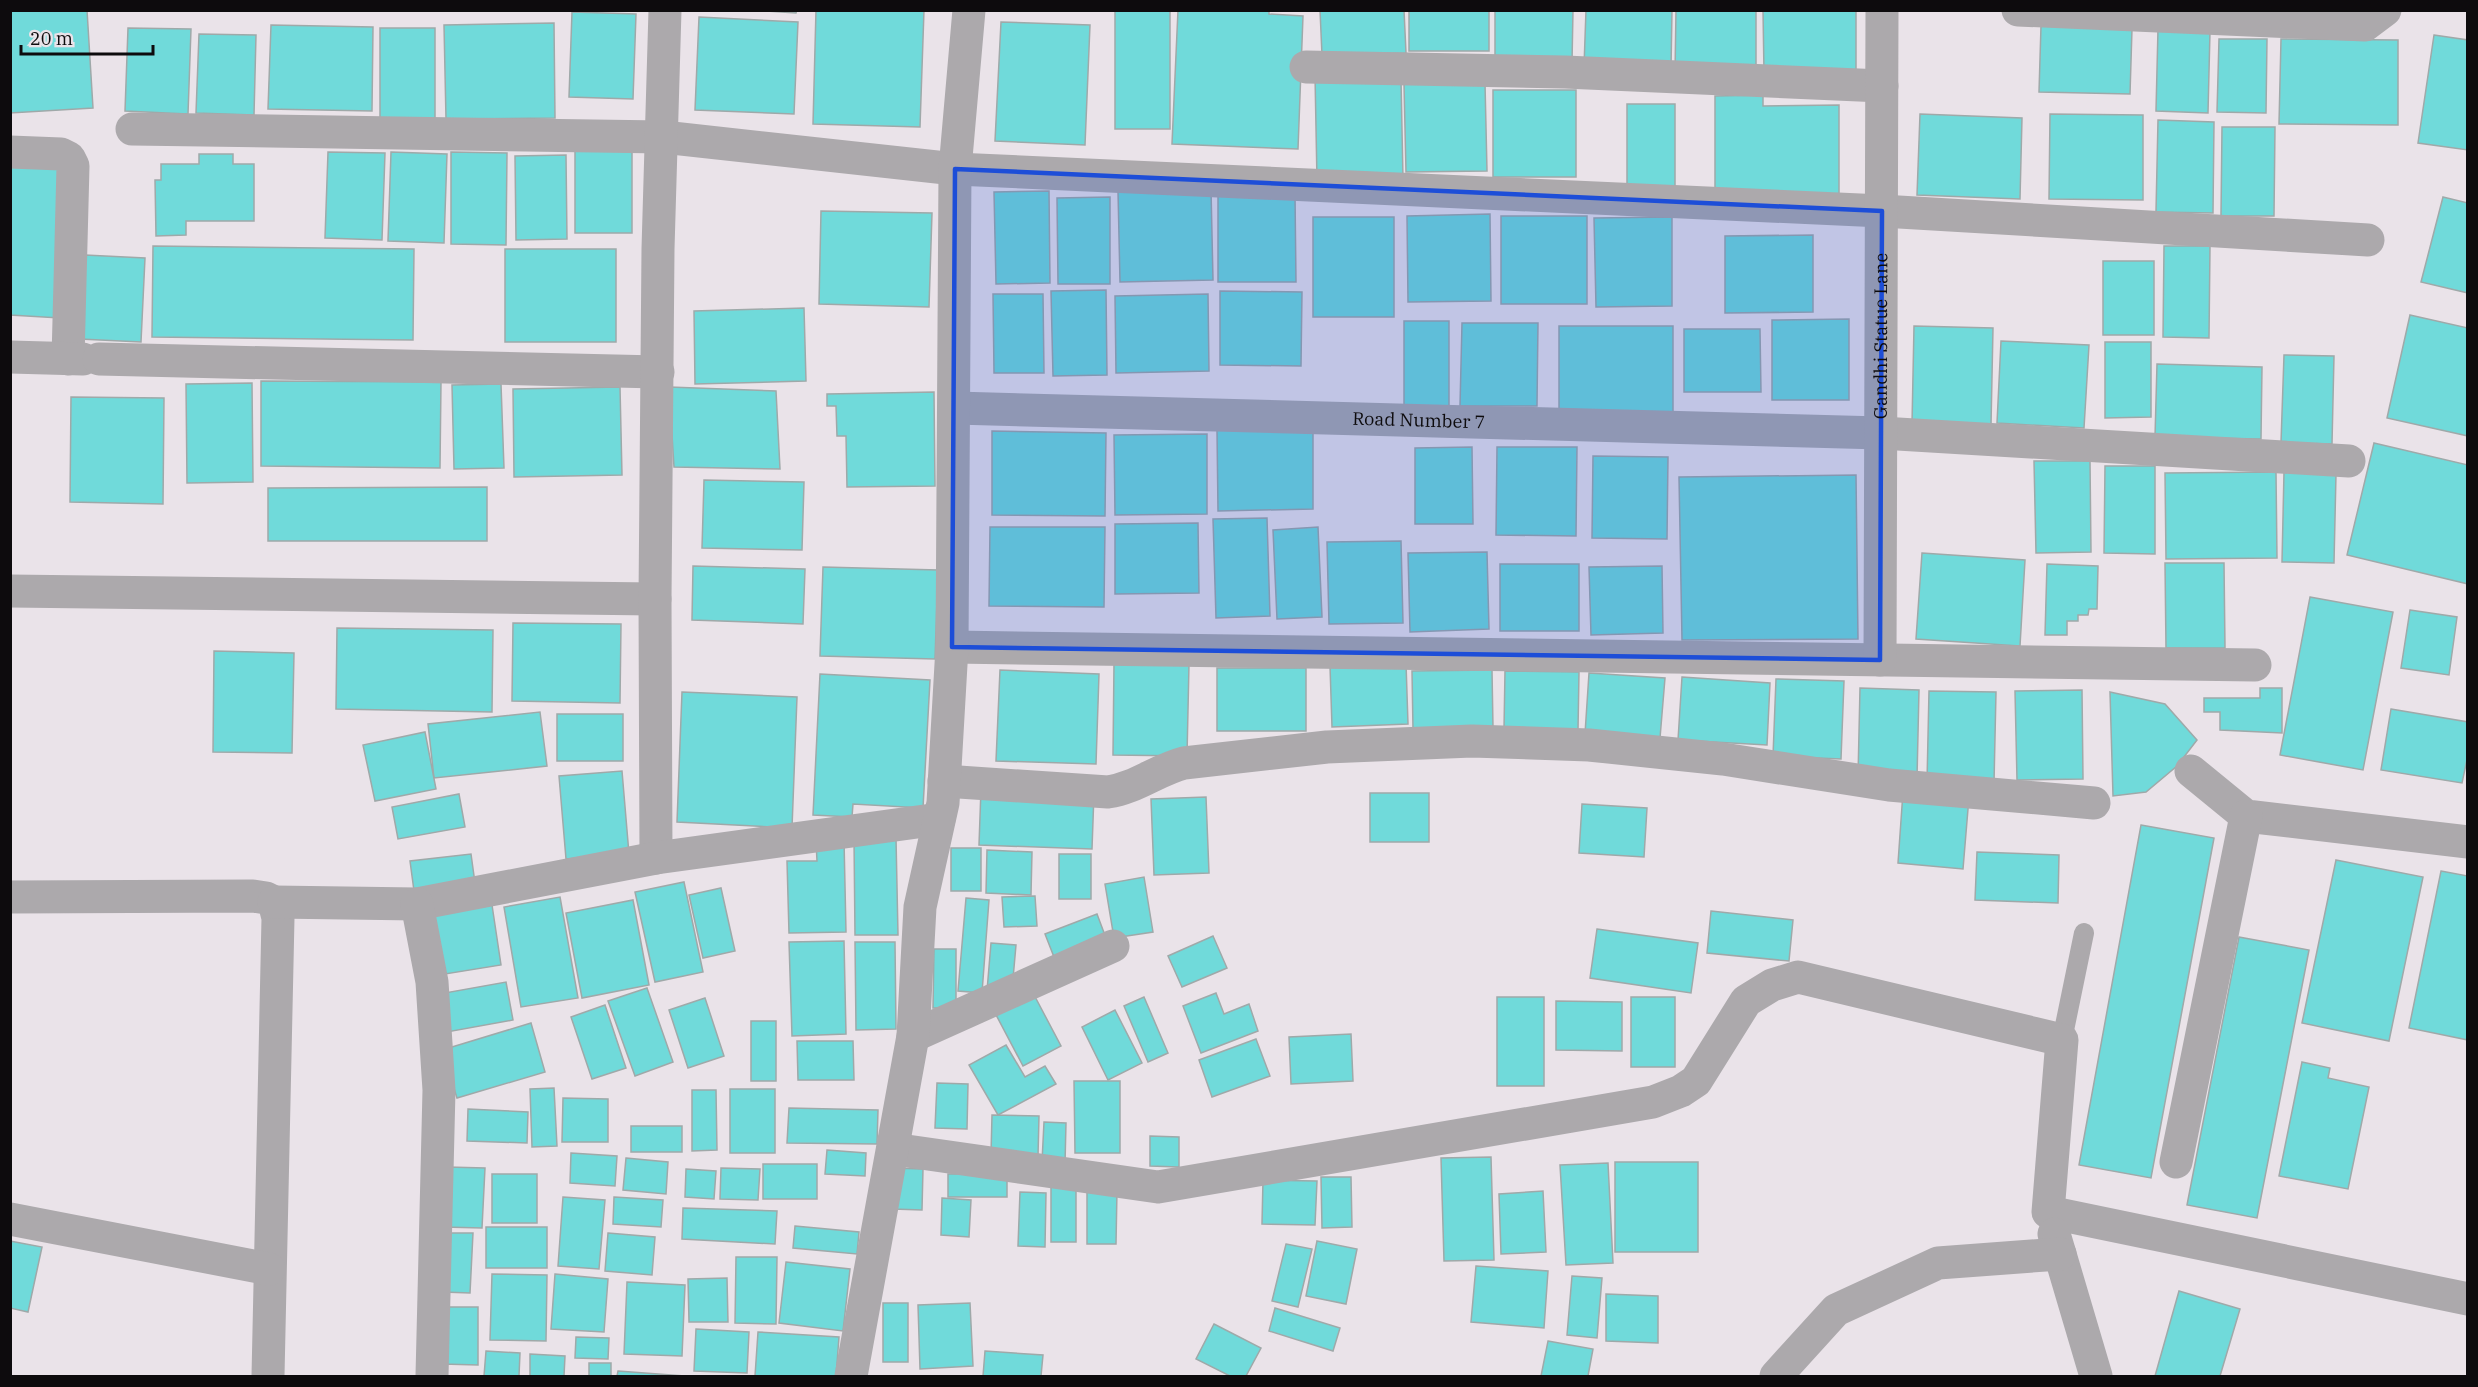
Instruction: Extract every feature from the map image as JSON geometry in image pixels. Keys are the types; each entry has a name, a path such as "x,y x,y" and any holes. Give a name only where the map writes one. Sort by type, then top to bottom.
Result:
{"street":[{"path":"656,858 655,598 658,249 665,10"},
{"path":"851,1377 913,1036 920,908 939,819 944,781 952,647 955,169 969,10"},
{"name":"Gandhi Statue Lane","path":"1880,660 1882,10"},
{"path":"2018,10 2365,25 2385,10"},
{"path":"1306,67 1565,72 1882,86"},
{"path":"132,129 663,137 955,169 1882,211 2368,240"},
{"path":"10,152 61,154 69,158 73,166 84,359"},
{"path":"10,357 658,372"},
{"name":"Road Number 7","path":"955,408 1881,433 2349,461"},
{"path":"10,591 655,598"},
{"path":"952,647 2255,665"},
{"path":"944,781 1108,792 1134,786 1168,767 1184,763 1327,747 1472,741 1612,747 1723,759 1889,785 2094,802"},
{"path":"2191,771 2246,816 2468,842"},
{"path":"2176,1162 2246,816"},
{"path":"10,897 253,897 266,898 274,902 417,904 656,858 939,819"},
{"path":"268,1377 278,918 274,902"},
{"path":"417,904 432,982 440,1090 432,1377"},
{"path":"913,1036 1113,946"},
{"path":"893,1149 1158,1187 1653,1102 1681,1091 1696,1081 1746,1001 1772,985 1798,977 2062,1040 2048,1212 2096,1377"},
{"path":"2048,1212 2468,1299"},
{"path":"10,1219 269,1269"},
{"path":"1776,1377 1836,1310 1938,1263 2060,1254"}],"lane":[{"path":"2062,1040 2084,933"}],"highlighted area":[{"path":"955,169 1882,211 1880,660 952,647"}],"building":[{"path":"10,10 87,10 93,108 10,113"},
{"path":"751,10 797,10 796,13"},
{"path":"816,10 924,10 920,127 813,124"},
{"path":"1115,10 1170,10 1170,129 1115,129"},
{"path":"1178,10 1269,10 1269,14 1303,16 1298,149 1172,144"},
{"path":"1320,10 1404,10 1406,53 1322,55"},
{"path":"1409,10 1489,10 1489,51 1409,51"},
{"path":"1495,10 1573,10 1572,63 1495,63"},
{"path":"1586,10 1672,10 1671,69 1584,67"},
{"path":"1676,10 1756,10 1756,75 1675,74"},
{"path":"1763,10 1856,10 1856,73 1764,73"},
{"path":"572,12 636,14 633,99 569,97"},
{"path":"699,17 798,22 794,114 695,110"},
{"path":"1001,22 1090,25 1085,145 995,141"},
{"path":"554,23 555,118 446,119 444,25"},
{"path":"271,25 373,27 372,111 268,109"},
{"path":"2041,26 2132,29 2130,94 2039,92"},
{"path":"128,28 191,29 188,114 125,111"},
{"path":"380,28 435,28 435,120 380,120"},
{"path":"2158,29 2210,31 2208,113 2156,111"},
{"path":"199,34 256,35 254,115 196,113"},
{"path":"2434,35 2468,40 2468,150 2418,143"},
{"path":"2219,39 2267,39 2266,113 2217,112"},
{"path":"2281,39 2398,40 2398,125 2279,124"},
{"path":"1315,75 1401,80 1403,179 1317,180"},
{"path":"1485,83 1487,171 1406,172 1404,84"},
{"path":"1493,90 1576,90 1576,177 1493,177"},
{"path":"1763,95 1763,106 1839,105 1839,194 1715,195 1715,96"},
{"path":"1627,104 1675,104 1675,187 1627,187"},
{"path":"1920,114 2022,118 2020,199 1917,195"},
{"path":"2050,114 2143,115 2143,200 2049,199"},
{"path":"2158,120 2214,122 2213,213 2156,212"},
{"path":"2222,127 2275,127 2274,216 2221,216"},
{"path":"575,141 632,141 632,233 575,233"},
{"path":"328,152 385,153 382,240 325,238"},
{"path":"391,152 447,154 444,243 388,241"},
{"path":"451,152 507,153 506,245 451,244"},
{"path":"199,154 233,154 233,164 254,164 254,221 186,221 186,235 156,236 155,180 161,180 161,164 199,164"},
{"path":"566,155 567,239 516,240 515,156"},
{"path":"10,166 67,169 60,318 10,315"},
{"path":"1211,189 1213,280 1120,282 1118,191"},
{"path":"1049,191 1050,283 996,284 994,192"},
{"path":"1218,194 1295,194 1296,282 1218,282"},
{"path":"1110,197 1110,284 1058,284 1057,198"},
{"path":"2443,197 2468,203 2468,293 2421,282"},
{"path":"821,211 932,213 929,307 819,304"},
{"path":"1490,214 1491,301 1408,302 1407,216"},
{"path":"1501,216 1587,216 1587,304 1501,304"},
{"path":"1313,217 1394,217 1394,317 1313,317"},
{"path":"1672,217 1672,306 1596,307 1594,218"},
{"path":"1813,235 1813,312 1725,313 1725,236"},
{"path":"153,246 414,249 413,340 152,337"},
{"path":"2164,246 2210,246 2209,338 2163,337"},
{"path":"505,249 616,249 616,342 505,342"},
{"path":"85,255 145,258 141,342 80,339"},
{"path":"2103,261 2154,261 2154,335 2103,335"},
{"path":"1106,290 1107,375 1053,376 1051,291"},
{"path":"1220,291 1302,292 1301,366 1220,365"},
{"path":"993,294 1043,294 1044,373 994,373"},
{"path":"1208,294 1209,371 1116,373 1115,296"},
{"path":"804,308 806,381 695,384 694,311"},
{"path":"2410,315 2468,328 2468,436 2387,418"},
{"path":"1849,319 1849,400 1772,400 1772,320"},
{"path":"1404,321 1449,321 1449,406 1404,406"},
{"path":"1462,323 1538,323 1537,406 1460,406"},
{"path":"1559,326 1673,326 1673,412 1559,412"},
{"path":"1914,326 1993,328 1991,425 1912,424"},
{"path":"1684,329 1760,329 1761,392 1684,392"},
{"path":"2001,341 2089,345 2084,428 1997,423"},
{"path":"2105,342 2151,342 2151,417 2105,418"},
{"path":"2284,355 2334,356 2332,444 2281,443"},
{"path":"2157,364 2262,367 2261,439 2155,437"},
{"path":"261,381 441,382 440,468 261,466"},
{"path":"252,383 253,482 187,483 186,384"},
{"path":"501,384 504,468 454,469 452,385"},
{"path":"620,387 622,475 514,477 513,389"},
{"path":"669,387 776,391 780,469 674,467"},
{"path":"934,392 935,486 847,487 846,436 837,436 836,406 827,406 827,394"},
{"path":"71,397 164,398 163,504 70,502"},
{"path":"1313,429 1313,509 1218,511 1217,430"},
{"path":"992,431 1106,433 1105,516 992,515"},
{"path":"1207,434 1207,514 1115,515 1114,435"},
{"path":"2374,443 2468,465 2468,584 2347,555"},
{"path":"1472,447 1473,524 1415,524 1415,448"},
{"path":"1497,447 1577,447 1576,536 1496,535"},
{"path":"1593,456 1668,457 1667,539 1592,538"},
{"path":"2034,461 2090,461 2091,552 2036,553"},
{"path":"2105,466 2155,466 2155,554 2104,553"},
{"path":"2276,472 2277,558 2166,559 2165,473"},
{"path":"2284,472 2336,474 2334,563 2282,562"},
{"path":"1856,475 1858,639 1682,640 1679,477"},
{"path":"704,480 804,482 802,550 702,548"},
{"path":"487,487 487,541 268,541 268,488"},
{"path":"1267,518 1270,616 1216,618 1213,519"},
{"path":"1198,523 1199,593 1115,594 1115,524"},
{"path":"990,527 1105,527 1104,607 989,606"},
{"path":"1318,527 1322,617 1277,619 1273,530"},
{"path":"1401,541 1403,623 1329,624 1327,542"},
{"path":"1487,552 1489,629 1410,632 1408,553"},
{"path":"1922,553 2025,560 2020,646 1916,639"},
{"path":"2165,563 2224,563 2225,648 2166,648"},
{"path":"1500,564 1579,564 1579,631 1500,631"},
{"path":"2047,564 2098,566 2097,609 2089,609 2088,615 2078,615 2078,621 2067,621 2067,635 2045,635"},
{"path":"693,566 805,569 803,624 692,620"},
{"path":"1662,566 1663,633 1591,635 1589,567"},
{"path":"823,567 938,570 935,659 820,656"},
{"path":"2310,597 2393,612 2363,770 2280,755"},
{"path":"2410,610 2457,617 2449,675 2401,668"},
{"path":"513,623 621,624 620,703 512,701"},
{"path":"337,628 493,630 492,712 336,709"},
{"path":"214,651 294,653 292,753 213,752"},
{"path":"1114,663 1189,664 1187,756 1113,755"},
{"path":"1406,663 1408,724 1332,727 1330,666"},
{"path":"1217,668 1306,668 1306,731 1217,731"},
{"path":"1000,670 1099,674 1096,764 996,761"},
{"path":"1492,670 1493,728 1413,729 1412,671"},
{"path":"1505,671 1579,672 1578,730 1504,729"},
{"path":"1589,673 1665,678 1660,738 1585,734"},
{"path":"820,674 930,680 923,808 853,804 852,817 813,815"},
{"path":"1682,677 1770,683 1767,745 1678,740"},
{"path":"1776,679 1844,681 1841,759 1773,756"},
{"path":"1860,688 1919,690 1917,778 1858,777"},
{"path":"2260,688 2282,688 2282,733 2220,730 2220,712 2204,712 2204,698 2260,698"},
{"path":"2082,690 2083,779 2017,780 2015,691"},
{"path":"1929,691 1996,692 1994,783 1927,782"},
{"path":"682,692 797,697 792,828 677,822"},
{"path":"2110,692 2165,704 2197,740 2177,766 2146,792 2113,796"},
{"path":"2391,709 2468,722 2468,755 2462,783 2381,770"},
{"path":"540,712 547,766 434,778 428,724"},
{"path":"557,714 623,714 623,761 557,761"},
{"path":"425,732 436,789 375,801 363,745"},
{"path":"622,771 629,854 566,859 559,776"},
{"path":"981,789 1094,793 1092,849 979,845"},
{"path":"1903,792 1969,797 1963,869 1898,863"},
{"path":"1370,793 1429,793 1429,842 1370,842"},
{"path":"459,794 465,827 398,839 392,807"},
{"path":"1206,797 1209,873 1154,875 1151,799"},
{"path":"1582,804 1647,808 1644,857 1579,853"},
{"path":"2141,825 2214,838 2151,1178 2079,1165"},
{"path":"896,838 898,935 855,935 854,839"},
{"path":"844,840 846,932 789,933 787,861 817,861 816,841"},
{"path":"951,848 981,848 981,891 951,891"},
{"path":"987,850 1032,852 1031,895 986,893"},
{"path":"1977,852 2059,855 2058,903 1975,900"},
{"path":"471,854 475,883 414,891 410,861"},
{"path":"1059,854 1091,854 1091,899 1059,899"},
{"path":"2336,860 2423,877 2389,1041 2302,1023"},
{"path":"2441,871 2468,876 2468,1040 2409,1028"},
{"path":"1144,877 1153,932 1114,938 1105,884"},
{"path":"684,882 703,972 655,982 635,892"},
{"path":"721,888 735,951 703,958 689,895"},
{"path":"1035,896 1037,926 1004,927 1002,897"},
{"path":"560,897 578,998 521,1007 504,907"},
{"path":"966,898 989,900 982,993 958,991"},
{"path":"633,900 649,985 582,998 566,913"},
{"path":"492,905 501,965 439,975 430,914"},
{"path":"1711,911 1793,920 1789,961 1707,953"},
{"path":"1097,914 1106,938 1054,957 1045,934"},
{"path":"1597,929 1698,943 1691,993 1590,978"},
{"path":"1213,936 1227,968 1182,987 1168,956"},
{"path":"2239,937 2309,950 2257,1218 2187,1205"},
{"path":"844,941 846,1034 792,1036 789,942"},
{"path":"855,942 895,942 896,1029 856,1030"},
{"path":"991,943 1016,945 1012,990 987,991"},
{"path":"934,949 956,949 956,1008 933,1008"},
{"path":"506,982 513,1020 447,1032 439,994"},
{"path":"647,988 673,1062 635,1076 608,1001"},
{"path":"1032,991 1061,1046 1023,1066 994,1011"},
{"path":"1216,993 1224,1014 1249,1004 1258,1031 1201,1053 1183,1006"},
{"path":"1144,997 1168,1053 1148,1062 1124,1006"},
{"path":"1497,997 1544,997 1544,1086 1497,1086"},
{"path":"1631,997 1675,997 1675,1067 1631,1067"},
{"path":"705,998 724,1056 688,1068 669,1010"},
{"path":"1556,1001 1622,1002 1622,1051 1556,1050"},
{"path":"605,1005 626,1068 592,1079 571,1017"},
{"path":"1115,1010 1142,1063 1108,1080 1082,1027"},
{"path":"751,1021 776,1021 776,1081 751,1081"},
{"path":"531,1023 545,1072 457,1098 442,1050"},
{"path":"1351,1034 1353,1081 1291,1084 1289,1037"},
{"path":"1256,1039 1270,1076 1212,1097 1199,1060"},
{"path":"797,1041 853,1041 854,1080 798,1080"},
{"path":"1006,1045 1025,1077 1045,1066 1056,1084 998,1115 969,1065"},
{"path":"2302,1062 2330,1068 2328,1078 2369,1087 2348,1189 2279,1176"},
{"path":"1074,1081 1120,1081 1120,1153 1075,1153"},
{"path":"937,1083 968,1084 967,1129 935,1128"},
{"path":"554,1088 557,1146 532,1147 530,1089"},
{"path":"730,1089 775,1089 775,1153 730,1153"},
{"path":"692,1090 716,1090 717,1150 692,1151"},
{"path":"563,1098 608,1099 608,1142 562,1142"},
{"path":"789,1108 878,1110 877,1144 787,1143"},
{"path":"468,1109 528,1112 527,1143 467,1141"},
{"path":"992,1115 1039,1116 1038,1156 991,1155"},
{"path":"1044,1122 1066,1123 1065,1164 1042,1162"},
{"path":"631,1126 682,1126 682,1152 631,1152"},
{"path":"1150,1136 1179,1137 1179,1167 1150,1166"},
{"path":"827,1150 866,1153 865,1176 825,1174"},
{"path":"571,1153 617,1156 615,1186 570,1183"},
{"path":"1491,1157 1494,1260 1444,1261 1441,1158"},
{"path":"626,1158 668,1162 666,1194 623,1190"},
{"path":"1615,1162 1698,1162 1698,1252 1615,1252"},
{"path":"1608,1163 1613,1263 1566,1265 1560,1165"},
{"path":"763,1164 817,1164 817,1199 763,1199"},
{"path":"447,1167 485,1168 482,1228 444,1227"},
{"path":"721,1168 760,1169 758,1200 720,1199"},
{"path":"894,1168 923,1169 922,1210 893,1209"},
{"path":"686,1169 716,1171 714,1199 685,1197"},
{"path":"492,1174 537,1174 537,1223 492,1223"},
{"path":"948,1174 1007,1174 1007,1197 948,1197"},
{"path":"1321,1177 1351,1177 1352,1227 1322,1228"},
{"path":"1263,1180 1317,1181 1315,1225 1262,1224"},
{"path":"1051,1186 1076,1186 1076,1242 1051,1242"},
{"path":"1087,1190 1117,1190 1116,1244 1087,1244"},
{"path":"1543,1191 1546,1252 1501,1254 1499,1194"},
{"path":"1020,1192 1046,1193 1045,1247 1018,1246"},
{"path":"563,1197 605,1200 599,1269 558,1266"},
{"path":"614,1197 663,1200 661,1227 613,1224"},
{"path":"942,1198 971,1200 969,1237 941,1235"},
{"path":"683,1208 777,1211 775,1244 682,1239"},
{"path":"795,1226 859,1232 857,1254 793,1248"},
{"path":"486,1227 547,1227 547,1268 486,1268"},
{"path":"445,1233 473,1233 470,1293 443,1292"},
{"path":"608,1233 655,1237 652,1275 605,1271"},
{"path":"10,1241 42,1247 28,1312 10,1308"},
{"path":"1317,1241 1357,1249 1346,1304 1306,1296"},
{"path":"1286,1244 1312,1249 1298,1307 1272,1301"},
{"path":"736,1257 777,1257 776,1324 735,1323"},
{"path":"786,1262 850,1269 843,1331 779,1323"},
{"path":"1476,1266 1548,1271 1544,1328 1471,1322"},
{"path":"492,1274 547,1275 546,1341 490,1340"},
{"path":"555,1274 608,1279 604,1332 551,1329"},
{"path":"1572,1276 1602,1278 1597,1338 1567,1335"},
{"path":"727,1278 728,1322 689,1322 688,1279"},
{"path":"627,1282 685,1285 682,1356 624,1354"},
{"path":"2179,1291 2240,1309 2220,1376 2155,1376"},
{"path":"1606,1294 1658,1296 1658,1343 1606,1341"},
{"path":"883,1303 908,1303 908,1362 883,1362"},
{"path":"970,1303 973,1366 920,1369 918,1305"},
{"path":"442,1307 478,1307 478,1365 442,1364"},
{"path":"1275,1308 1340,1328 1333,1351 1269,1331"},
{"path":"1214,1324 1261,1348 1246,1376 1230,1376 1196,1359"},
{"path":"696,1329 749,1332 747,1373 694,1371"},
{"path":"758,1332 839,1337 836,1376 755,1376"},
{"path":"576,1337 609,1338 608,1359 575,1358"},
{"path":"1548,1341 1593,1349 1588,1376 1541,1376"},
{"path":"486,1351 520,1353 519,1376 484,1376"},
{"path":"985,1351 1043,1355 1041,1376 983,1376"},
{"path":"530,1354 565,1356 564,1376 530,1376"},
{"path":"589,1363 611,1363 611,1376 589,1376"},
{"path":"618,1371 685,1376 617,1376"}]}
